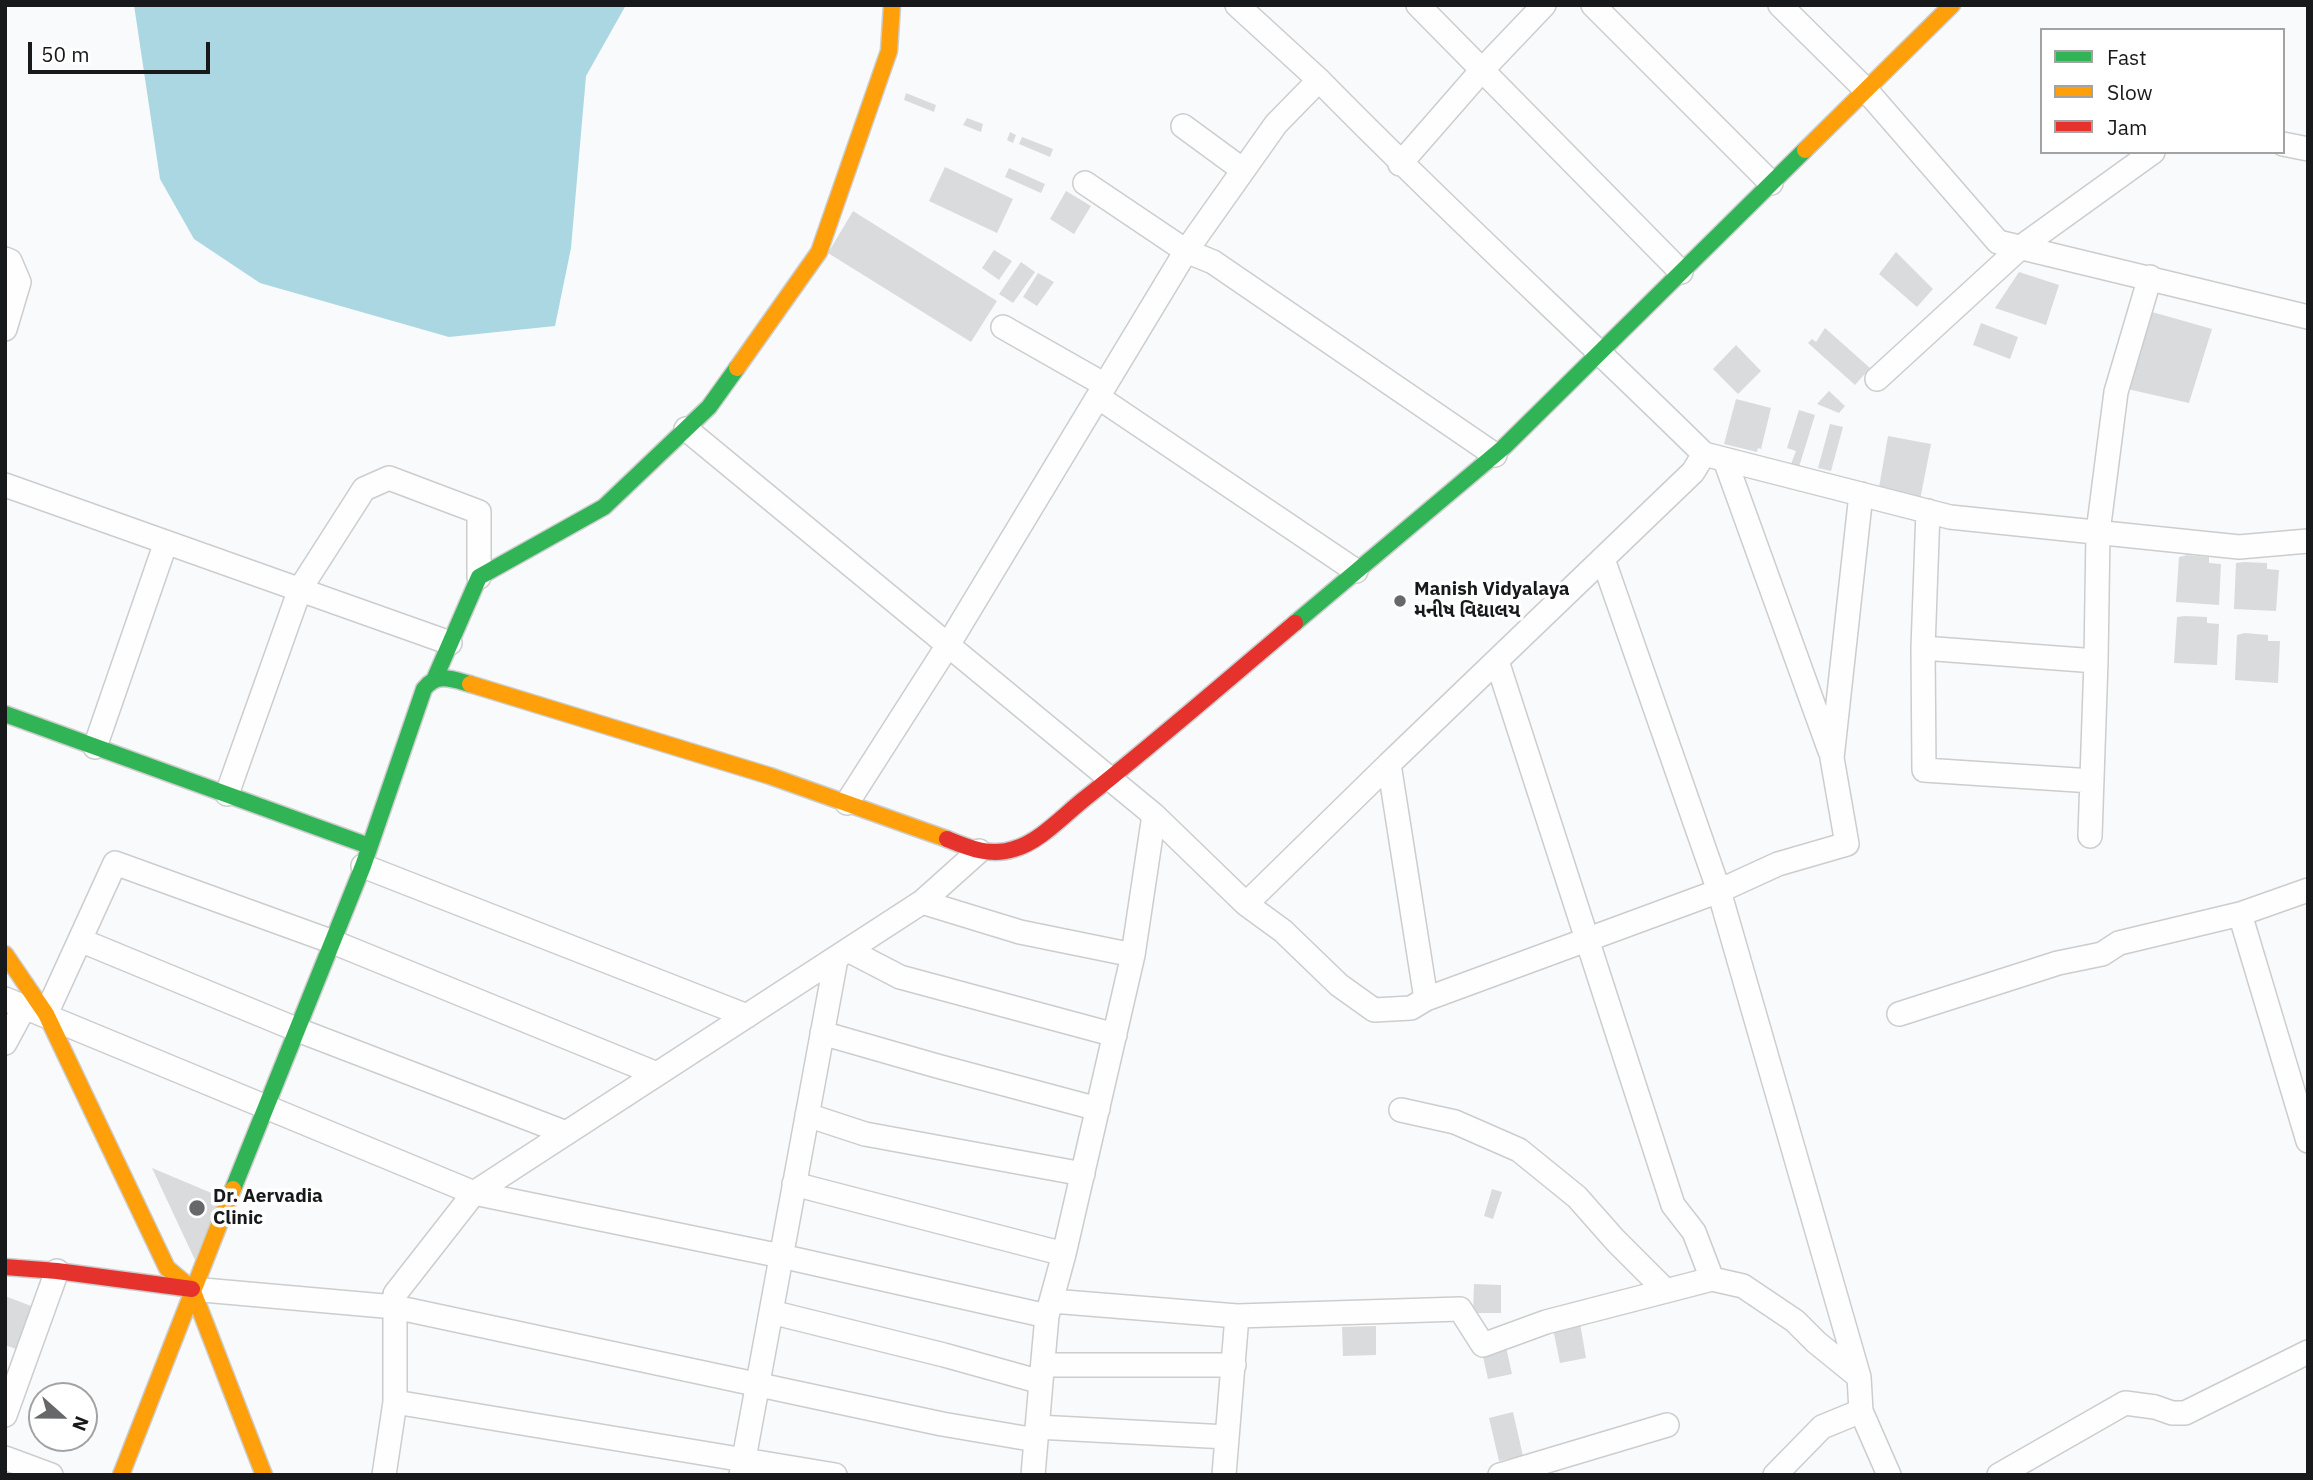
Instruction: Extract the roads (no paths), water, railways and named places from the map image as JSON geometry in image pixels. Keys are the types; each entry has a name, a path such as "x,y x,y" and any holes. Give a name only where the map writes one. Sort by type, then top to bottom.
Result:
{"main road":[{"path":"121,1475 192,1289 333,942 424,689 435,678 479,578 604,507 709,407 818,251 889,51 892,5"},
{"path":"435,678 450,678 770,776 979,850 997,853 1016,849 1035,838 1110,779 1495,455 1952,5"},
{"path":"5,715 227,794 366,856"},
{"path":"5,954 15,965 25,1007 167,1268 192,1289 264,1475"},
{"path":"5,1267 57,1270 192,1289"}],"street":[{"path":"686,429 1154,815 1247,904 1283,931 1339,985 1374,1010 1411,1008 1426,999 1719,891 1778,864 1847,844 1832,758 1714,457 1528,286 1400,164 1319,80 1237,5"},
{"path":"1418,5 1681,272"},
{"path":"1400,164 1482,70 1544,5"},
{"path":"1593,5 1771,183"},
{"path":"1780,5 1866,90 1998,242 2308,317"},
{"path":"847,803 948,645 1186,251 1276,124 1319,80"},
{"path":"1182,126 1243,170"},
{"path":"2285,144 2308,149"},
{"path":"1877,379 2021,247 2150,154"},
{"path":"1085,183 1186,251 1213,262 1495,455"},
{"path":"5,259 10,261 19,282 5,329"},
{"path":"2090,836 2098,532 2116,392 2150,277"},
{"path":"1003,327 1102,391 1356,571"},
{"path":"1247,904 1693,472 1714,457 1950,517 2239,547 2308,541"},
{"path":"227,794 300,589 364,489 389,478 480,512 479,578"},
{"path":"5,485 450,643"},
{"path":"1832,758 1861,494"},
{"path":"1928,511 1923,648 1924,770 2092,781"},
{"path":"95,747 166,542"},
{"path":"1603,559 1719,891 1859,1377 1861,1411 1889,1475"},
{"path":"1923,648 2096,661"},
{"path":"1497,661 1673,1205 1694,1232 1712,1279"},
{"path":"1389,764 1426,999"},
{"path":"1033,1475 1050,1308 1133,956 1154,815"},
{"path":"384,1475 395,1402 394,1294 474,1193 922,901 979,850"},
{"path":"366,856 747,1016"},
{"path":"5,1043 25,1007 80,940 115,863 333,942 657,1074"},
{"path":"1899,1014 2058,963 2102,954 2119,943 2240,914 2308,890"},
{"path":"922,901 1020,932 1133,956"},
{"path":"2240,914 2308,1140"},
{"path":"80,940 298,1030 566,1133"},
{"path":"842,954 900,977 1115,1035"},
{"path":"742,1467 822,1032 842,954"},
{"path":"25,1007 474,1193 781,1256 1050,1308 1237,1316 1460,1309 1483,1345 1546,1322 1712,1279 1744,1286 1795,1321 1859,1377"},
{"path":"822,1032 1098,1109"},
{"path":"1401,1110 1455,1122 1519,1150 1577,1197 1666,1291"},
{"path":"807,1115 865,1134 1083,1174"},
{"path":"794,1184 1064,1254"},
{"path":"5,1415 57,1270"},
{"path":"192,1289 395,1307 942,1424 1036,1434 1227,1437"},
{"path":"771,1312 944,1355 1042,1373 1234,1365"},
{"path":"1224,1475 1237,1316"},
{"path":"1999,1475 2125,1403 2155,1407 2172,1413 2185,1413 2308,1352"},
{"path":"395,1402 742,1467 835,1475"},
{"path":"1775,1475 1822,1427 1861,1411"},
{"path":"1500,1475 1667,1425"},
{"path":"5,1458 51,1475"}],"water":[{"path":"134,5 626,5 586,76 571,248 555,326 449,337 260,283 194,239 160,179"}],"place":[{"name":"Manish Vidyalaya મનીષ વિદ્યાલય","path":"1400,601"},
{"name":"Dr. Aervadia Clinic","path":"197,1208"}]}
